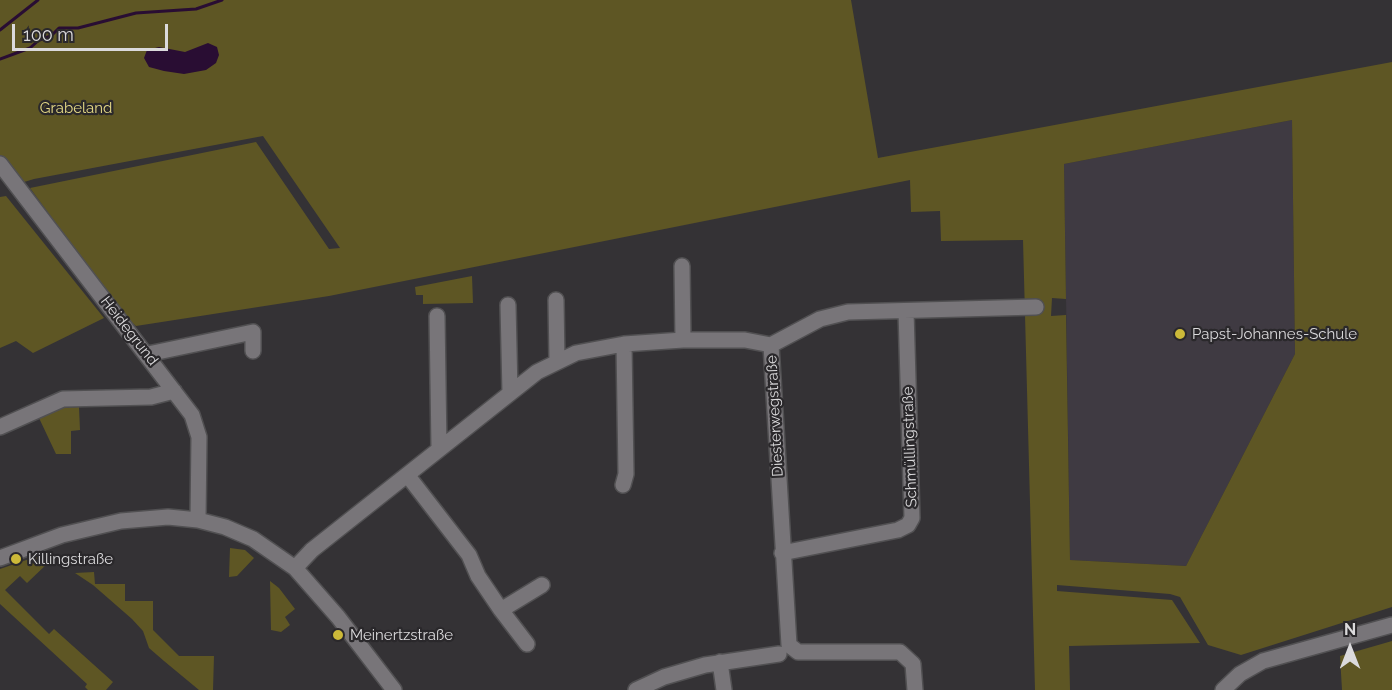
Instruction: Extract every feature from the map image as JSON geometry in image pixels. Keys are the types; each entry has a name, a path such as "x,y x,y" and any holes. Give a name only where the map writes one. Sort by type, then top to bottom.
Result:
{"street":[{"name":"Heidegrund","path":"0,164 192,415 199,437 198,520"},
{"path":"682,266 683,340"},
{"path":"556,300 557,362"},
{"path":"508,306 510,393"},
{"name":"Diesterwegstraße","path":"786,652 771,345 813,322 836,314 1036,307"},
{"name":"Schmüllingstraße","path":"782,553 898,530 908,525 912,518 906,311"},
{"path":"437,316 439,448"},
{"path":"147,354 253,332 253,351"},
{"path":"295,568 312,550 537,372 576,352 624,344 683,340 746,340 771,345"},
{"path":"623,485 626,474 624,344"},
{"path":"0,427 63,399 150,397 174,391"},
{"path":"408,476 469,555 478,576 527,644"},
{"path":"0,558 62,535 95,526 154,517 198,520 253,539 295,568 338,617 386,687"},
{"path":"501,610 542,585"},
{"path":"1223,690 1240,674 1263,661 1392,625"},
{"path":"636,690 664,677 720,662 786,652 900,652 913,664 915,690"},
{"path":"720,662 724,690"}],"shaded area":[{"path":"208,43 217,47 219,55 216,63 206,70 184,74 164,71 149,67 144,58 147,50 159,47 185,52"},
{"name":"Papst-Johannes-Schule","path":"1292,120 1295,354 1186,566 1070,560 1064,164"}],"green space":[{"name":"Grabeland","path":"0,0 851,0 878,158 1392,62 1392,607 1241,655 1208,645 1180,597 1170,594 1057,585 1057,591 1172,600 1200,643 1069,646 1070,690 1035,690 1023,240 941,241 940,211 911,212 910,180 329,296 136,326 122,314 30,188 256,142 329,249 340,248 263,136 34,179 11,186 0,172","holes":["1292,120 1295,354 1186,566 1070,560 1066,315 1051,316 1052,298 1066,299 1064,164"]},
{"path":"6,196 104,318 33,353 16,341 0,348 0,197"},
{"path":"472,276 473,303 423,304 423,295 416,295 415,287"},
{"path":"79,407 80,430 71,431 71,454 56,454 39,418 62,408"},
{"path":"230,548 245,550 254,558 237,576 229,577"},
{"path":"41,555 48,563 27,583 20,576 5,590 49,634 54,629 113,682 106,690 88,690 85,687 87,684 0,604 0,569"},
{"path":"94,572 95,584 125,584 125,601 153,601 153,630 179,656 214,656 213,690 199,690 164,661 149,648 143,631 132,619 93,585 75,573"},
{"path":"270,581 279,588 295,609 285,617 290,625 281,632 271,630"},
{"path":"1392,641 1392,690 1342,690 1340,656"}],"waterway":[{"path":"0,30 38,0"},
{"path":"0,59 30,48 39,40 51,36 59,28 78,28 136,13 196,9 222,0"}],"place":[{"name":"Papst-Johannes-Schule","path":"1180,334"},
{"name":"Killingstraße","path":"16,559"},
{"name":"Meinertzstraße","path":"338,635"}]}
